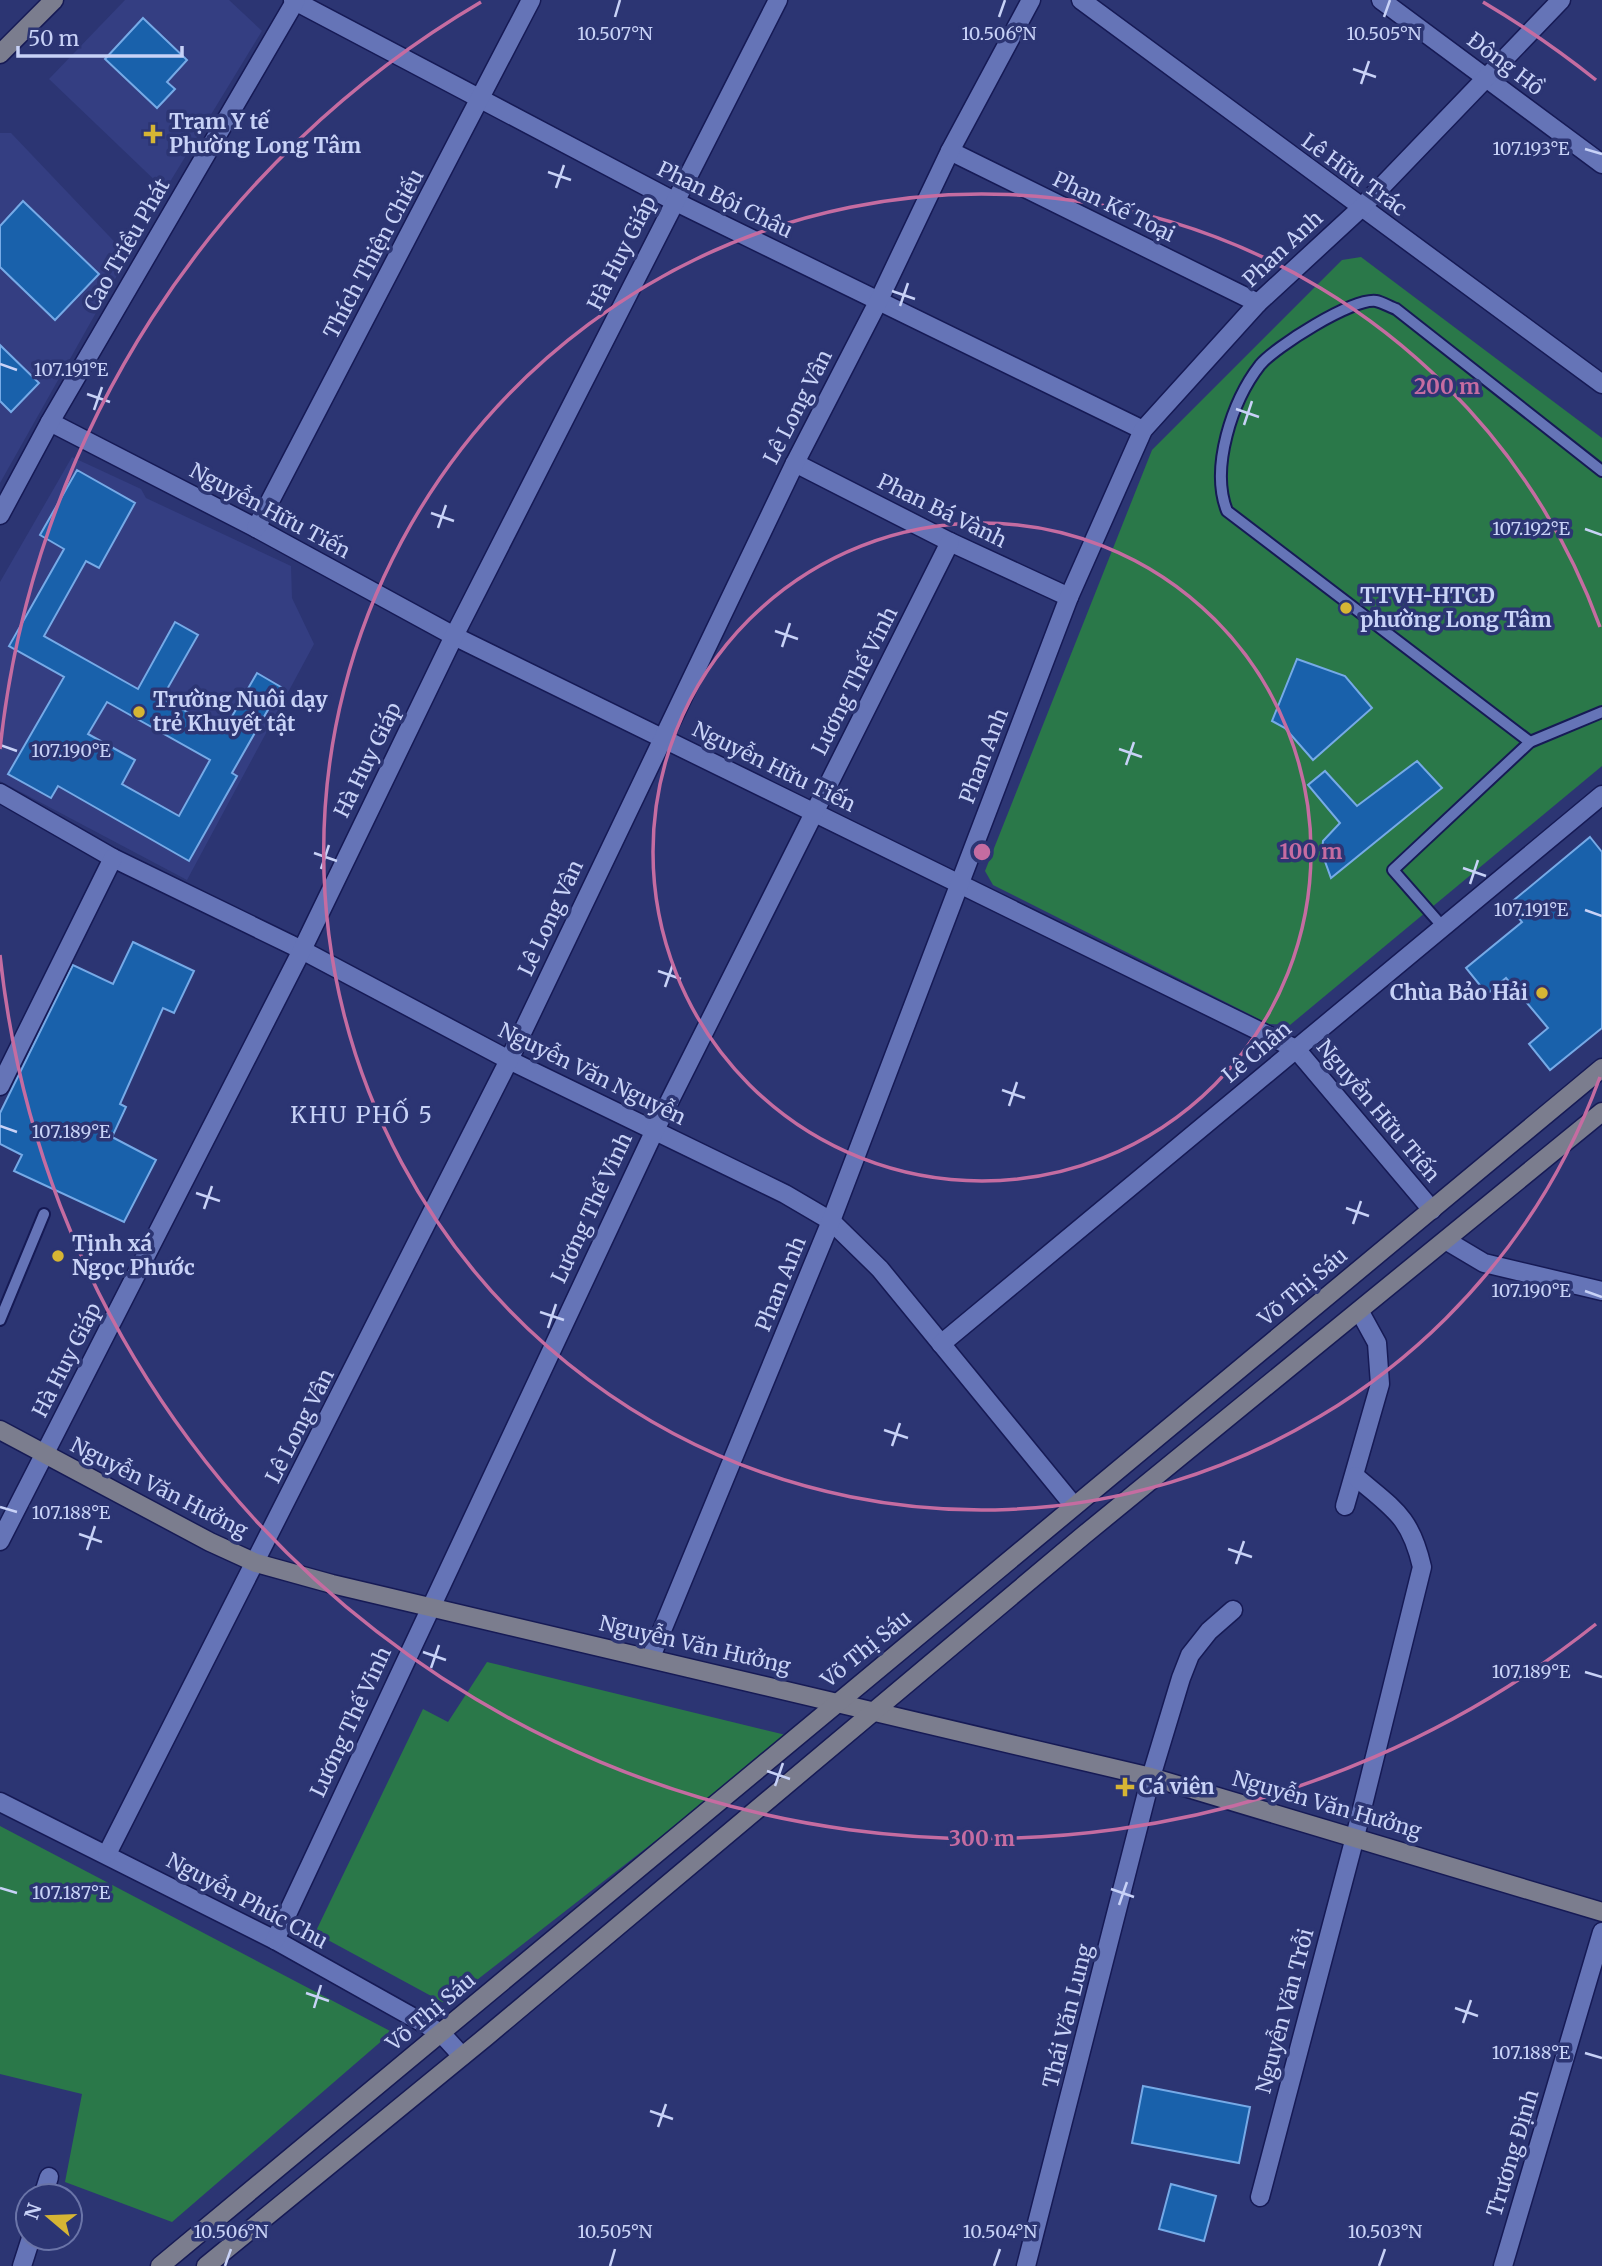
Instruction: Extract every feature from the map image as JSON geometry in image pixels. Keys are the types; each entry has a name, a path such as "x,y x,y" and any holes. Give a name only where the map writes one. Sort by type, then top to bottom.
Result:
{"main road":[{"path":"0,54 54,0"},
{"name":"Võ Thị Sáu","path":"160,2266 1602,1068"},
{"path":"206,2266 462,2056 1084,1535 1602,1112"},
{"name":"Nguyễn Văn Hưởng","path":"0,1430 198,1536 256,1563 1151,1777 1602,1912"}],"street":[{"name":"Thích Thiện Chiếu","path":"256,528 531,0"},
{"name":"Hà Huy Giáp","path":"0,1541 302,950 454,636 778,0"},
{"name":"Lê Long Vân","path":"107,1854 509,1060 795,463 879,300 950,151 1031,0"},
{"name":"Lê Hữu Trác","path":"1080,0 1602,384"},
{"name":"Đông Hồ","path":"1381,0 1602,164"},
{"name":"Phan Anh","path":"652,1657 831,1221 1069,597 1143,430 1258,303 1361,208 1561,0"},
{"name":"Phan Bội Châu","path":"295,1 479,101 674,201 1143,430"},
{"name":"Cao Triều Phát","path":"0,515 50,422 295,1"},
{"name":"Phan Kế Toại","path":"950,151 1258,303"},
{"name":"Nguyễn Hữu Tiến","path":"50,422 256,528 454,636 1296,1049 1432,1210"},
{"name":"Phan Bá Vành","path":"795,463 950,542 1069,597"},
{"name":"Lương Thế Vinh","path":"275,1940 429,1606 654,1132 950,542"},
{"name":"Nguyễn Văn Nguyễn","path":"0,793 113,858 302,950 509,1060 785,1194 831,1221 880,1269 1074,1506"},
{"name":"Lê Chân","path":"941,1344 1602,795"},
{"path":"2,1077 113,858"},
{"path":"1447,1241 1485,1263 1602,1291"},
{"path":"1345,1506 1380,1384 1377,1343 1360,1312"},
{"name":"Nguyễn Văn Trỗi","path":"1260,2197 1355,1837 1422,1567 1416,1542 1406,1520 1355,1476"},
{"name":"Thái Văn Lung","path":"1026,2266 1151,1777 1190,1655 1209,1631 1233,1610"},
{"name":"Nguyễn Phúc Chu","path":"0,1802 275,1940 441,2033 462,2056"},
{"name":"Trương Định","path":"1503,2266 1602,1932"},
{"path":"47,2182 49,2177"}],"lane":[{"path":"1530,742 1227,512 1221,496 1224,452 1238,404 1261,364 1324,321 1345,310 1376,301 1396,309 1602,471"},
{"path":"1443,927 1393,870 1530,742 1602,712"},
{"path":"0,1320 44,1214"}],"shaded area":[{"name":"Trạm Y tế Phường Long Tâm","path":"125,0 229,0 262,31 165,190 49,79"},
{"path":"0,133 11,133 128,256 0,483"},
{"name":"Trường Nuôi dạy trẻ Khuyết tật","path":"72,457 141,489 146,498 291,566 292,598 314,644 187,880 0,781 0,582"}],"green space":[{"name":"TTVH-HTCĐ phường Long Tâm","path":"1361,257 1602,438 1602,766 1290,1025 1269,1024 993,885 985,871 1152,450 1342,260"},
{"path":"487,1662 790,1736 446,2004 315,1933 423,1709 448,1722"},
{"path":"0,1826 392,2032 172,2222 84,2189 84,2182 65,2182 82,2094 0,2074"}],"building":[{"path":"143,18 187,60 167,82 175,89 157,108 105,59"},
{"path":"23,201 99,274 55,320 0,267 0,226"},
{"path":"0,345 39,383 11,412 0,401"},
{"path":"77,470 135,503 99,568 86,561 44,636 138,689 175,622 198,635 162,698 223,732 257,673 281,687 232,773 237,776 189,861 58,786 51,798 8,774 64,677 9,646 64,549 40,535","holes":["107,702 210,760 179,816 122,784 135,760 88,734"]},
{"path":"1297,659 1345,676 1372,708 1313,760 1285,728 1272,721"},
{"path":"1417,761 1442,788 1331,878 1322,853 1323,841 1340,823 1308,785 1325,771 1357,806"},
{"name":"Chùa Bảo Hải","path":"1590,837 1602,852 1602,1028 1550,1070 1529,1044 1548,1028 1506,978 1487,994 1466,968 1522,922 1508,905"},
{"path":"133,942 194,971 174,1013 163,1008 120,1104 126,1107 112,1137 156,1160 124,1222 14,1171 22,1155 0,1144 0,1113 73,965 113,984"},
{"path":"1143,2086 1250,2107 1239,2163 1132,2143"},
{"path":"1171,2184 1216,2196 1204,2241 1159,2229"}],"place":[{"name":"Trạm Y tế Phường Long Tâm","path":"153,134"},
{"name":"TTVH-HTCĐ phường Long Tâm","path":"1346,608"},
{"name":"Trường Nuôi dạy trẻ Khuyết tật","path":"139,712"},
{"name":"Chùa Bảo Hải","path":"1542,993"},
{"name":"Tịnh xá Ngọc Phước","path":"58,1256"},
{"name":"Cá viên","path":"1125,1787"}],"district":[{"name":"KHU PHỐ 5","path":"362,1115"}]}
